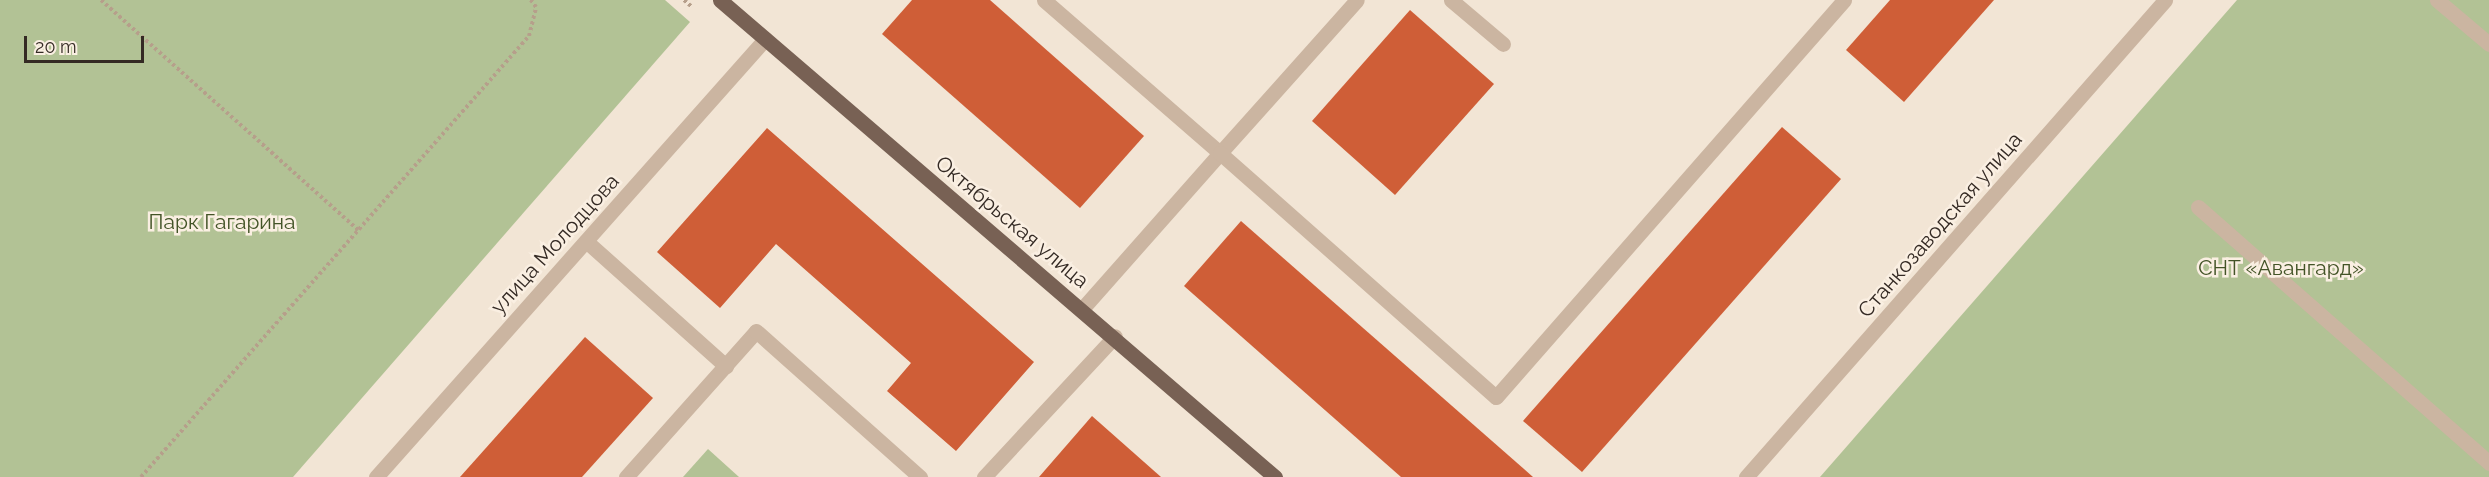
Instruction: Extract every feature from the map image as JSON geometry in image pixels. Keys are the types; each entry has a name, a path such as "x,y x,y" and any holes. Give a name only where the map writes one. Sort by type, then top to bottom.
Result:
{"main road":[{"name":"Октябрьская улица","path":"720,0 1115,336 1275,477"}],"street":[{"path":"1044,0 1221,153 1496,397 1839,2"},
{"path":"1082,309 1357,0"},
{"path":"1451,0 1503,44"},
{"name":"Станкозаводская улица","path":"1746,477 2165,0"},
{"path":"2437,0 2489,45"},
{"name":"улица Молодцова","path":"376,477 765,39"},
{"path":"2198,207 2489,463"},
{"path":"586,241 726,366"},
{"path":"626,477 756,330 920,477"},
{"path":"984,477 1115,336"}],"path":[{"path":"101,0 358,230"},
{"path":"141,477 529,36 536,7 531,0"}],"green space":[{"name":"Парк Гагарина","path":"0,0 665,0 690,22 293,477 0,477"},
{"name":"СНТ «Авангард»","path":"2237,0 2489,0 2489,477 1820,477"},
{"path":"708,449 739,477 683,477"}],"building":[{"path":"912,0 990,0 1144,136 1080,208 882,34"},
{"path":"1890,0 1994,0 1904,102 1846,50"},
{"path":"1410,10 1494,84 1395,195 1312,121"},
{"path":"1782,127 1841,179 1582,472 1523,421"},
{"path":"767,128 1034,362 956,451 887,391 911,363 776,244 720,308 657,252"},
{"path":"1241,221 1533,477 1401,477 1184,286"},
{"path":"585,337 653,398 582,477 460,477"},
{"path":"1092,416 1161,477 1039,477"}]}
